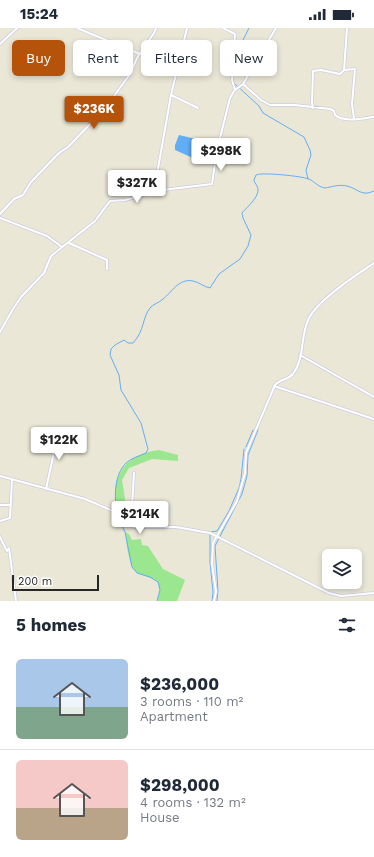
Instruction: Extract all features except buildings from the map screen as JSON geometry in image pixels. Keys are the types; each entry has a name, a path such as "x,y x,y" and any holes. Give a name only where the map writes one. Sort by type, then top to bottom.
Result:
{"street":[{"path":"0,44 17,28"},
{"path":"77,28 140,54"},
{"path":"0,214 14,199 23,195 32,182 59,153 68,147 92,122 103,118 113,108 113,98 130,74 156,28"},
{"path":"154,191 158,159 187,28"},
{"path":"223,28 236,34 232,80 236,89"},
{"path":"0,332 12,309 44,273 51,256 95,221 110,201 124,200 154,191 212,184 217,150 230,98 236,89 242,85 276,28"},
{"path":"344,70 348,28"},
{"path":"313,108 313,71 320,70 340,74 344,70 355,69 352,104 354,119"},
{"path":"242,85 270,105 295,105 332,109 337,117 354,119 374,117"},
{"path":"171,95 198,108"},
{"path":"0,218 47,236 62,247"},
{"path":"69,243 107,260 107,269"},
{"path":"214,601 216,592 212,564 213,543 236,501 245,473 246,453 248,446 274,386 278,381 290,377 294,373 309,318 326,298 356,275 374,264"},
{"path":"300,355 374,397"},
{"path":"274,386 374,418"},
{"path":"46,489 53,458 56,432"},
{"path":"132,524 134,473"},
{"path":"0,476 85,499 113,511 132,524 133,527 176,527 198,530 216,536 329,593 341,596 374,593"},
{"path":"0,521 9,519 12,480"},
{"path":"0,504 10,505"},
{"path":"0,537 7,551 9,548 16,601"}],"green space":[{"path":"159,450 178,455 178,461 152,459 129,468 122,480 125,499 124,512 116,509 116,486 118,476 123,468 129,461 137,456 147,452"},
{"path":"125,532 129,534 132,540 141,539 142,545 148,546 163,569 185,580 177,601 157,601 160,590 158,582 138,573 132,566 128,555"}],"water":[{"path":"179,135 196,139 193,149 195,155 193,158 175,150 175,145"}],"waterway":[{"path":"243,40 249,28"},
{"path":"233,79 234,83 259,106 263,113 304,137 311,155 306,170 308,179"},
{"path":"117,512 115,493 119,474 128,461 146,453 148,449 141,423 121,390 119,375 110,355 111,349 124,340 128,343 133,343 142,329 147,312 150,308 176,286 184,282 193,281 210,288 219,274 240,259 248,246 251,235 242,213 256,197 258,189 254,180 256,175 273,174 298,177 309,179 325,188 344,185 363,193 370,193 374,191"},
{"path":"246,447 253,430"},
{"path":"217,601 218,591 215,546 242,494 247,476 248,455 258,430"},
{"path":"211,532 217,531 229,511 239,488 244,449"},
{"path":"117,515 125,532 132,567 137,573 150,577 158,582 160,590 157,601"},
{"path":"210,534 210,562 213,592 212,601"}]}
